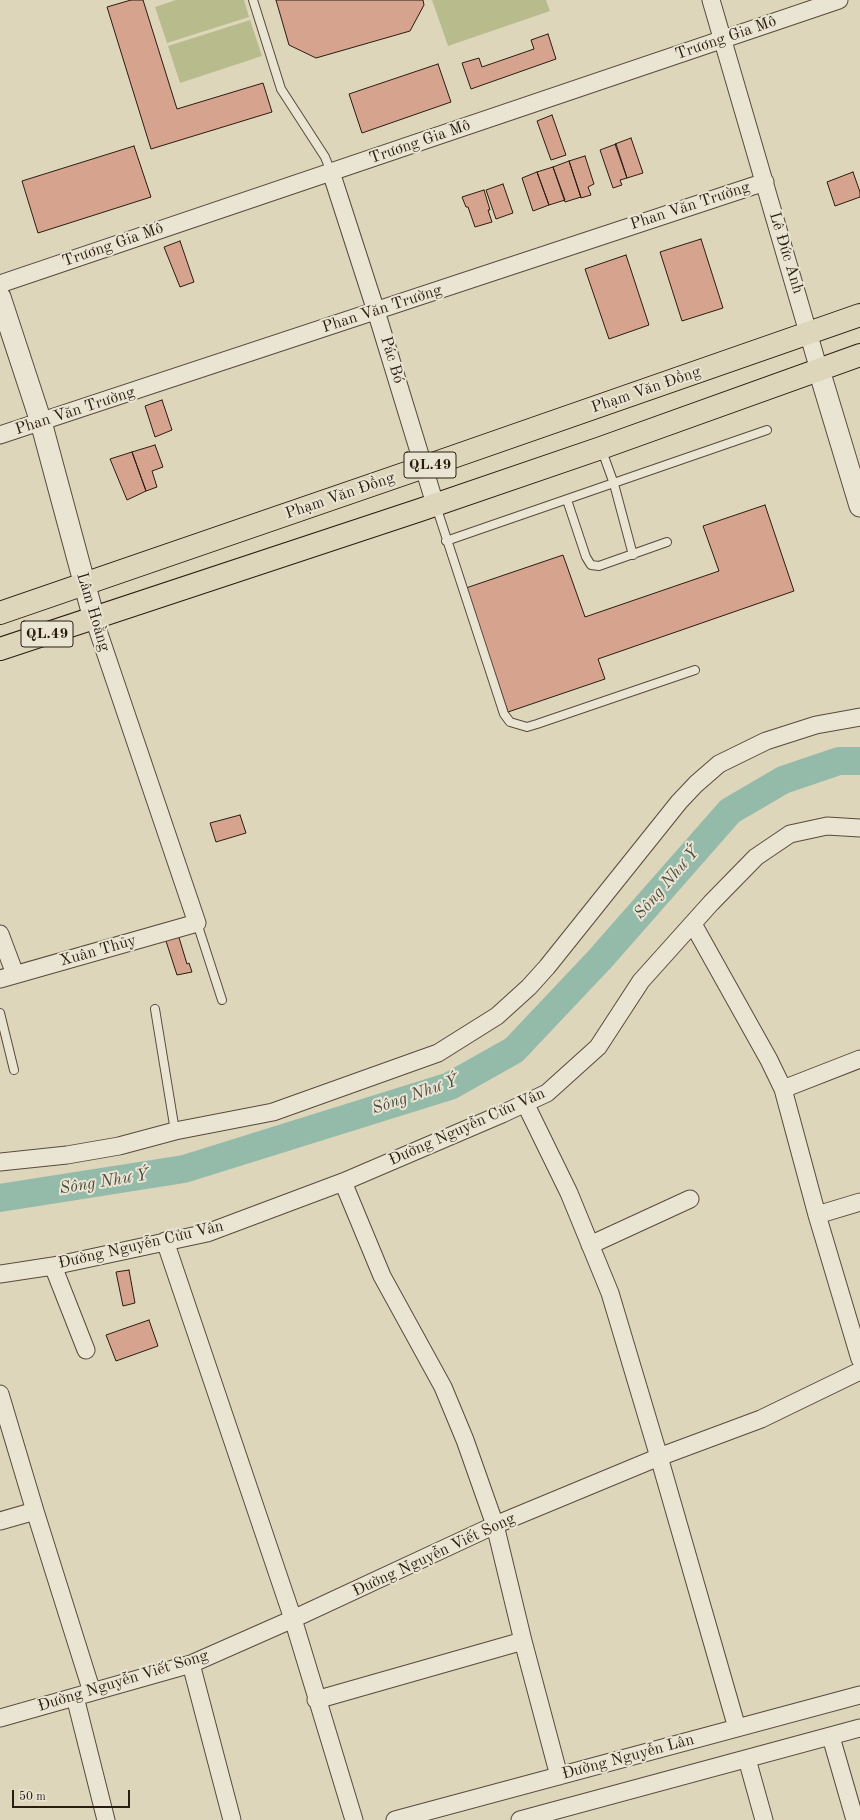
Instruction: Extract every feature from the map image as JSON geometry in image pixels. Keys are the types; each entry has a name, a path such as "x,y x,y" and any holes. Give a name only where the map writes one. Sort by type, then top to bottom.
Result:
{"main road":[{"name":"Phạm Văn Đồng","path":"0,613 860,315"},
{"name":"QL.49","path":"0,649 94,619 601,448 860,354"}],"street":[{"name":"Lê Đức Anh","path":"711,0 860,506"},
{"name":"Trương Gia Mô","path":"0,284 839,0"},
{"name":"Pác Bó","path":"331,172 376,310 435,504"},
{"name":"Phan Văn Trường","path":"0,435 764,182"},
{"name":"Lâm Hoằng","path":"0,297 41,422 94,619 197,923"},
{"path":"0,1162 67,1156 118,1146 175,1131 273,1112 438,1053 497,1016 529,987 547,967 679,802 696,784 719,764 766,741 816,725 860,717"},
{"name":"Đường Nguyễn Cửu Vân","path":"0,1274 53,1266 208,1233 343,1182 525,1104 547,1093 598,1048 641,981 756,857 790,834 827,826 860,828"},
{"name":"Xuân Thủy","path":"8,977 197,923"},
{"path":"693,924 769,1060 783,1089 817,1215 860,1359"},
{"path":"0,934 8,977"},
{"path":"783,1089 860,1059"},
{"path":"525,1104 569,1193 610,1294 659,1457 737,1728"},
{"path":"343,1182 382,1276 443,1387 465,1440 495,1525 523,1641 559,1776"},
{"path":"590,1245 690,1199"},
{"path":"817,1215 860,1202"},
{"path":"165,1242 293,1619 316,1700 354,1820"},
{"path":"53,1266 86,1350"},
{"name":"Đường Nguyễn Viết Song","path":"0,1718 191,1664 293,1619 495,1525 659,1457 761,1419 860,1371"},
{"path":"0,1394 92,1692"},
{"path":"0,1521 35,1511"},
{"path":"316,1700 523,1641"},
{"path":"191,1664 232,1820"},
{"name":"Đường Nguyễn Lân","path":"395,1820 860,1695"},
{"path":"75,1696 106,1820"},
{"name":"Đường Nguyễn Lân","path":"520,1820 860,1728"},
{"path":"831,1737 855,1820"},
{"path":"748,1759 764,1820"}],"lane":[{"path":"253,0 281,89 325,157 331,172"},
{"path":"446,541 767,430"},
{"path":"601,448 614,484 633,555"},
{"path":"567,500 586,557 591,565 600,566 667,542"},
{"path":"435,504 504,714 510,722 527,727 695,670"},
{"path":"197,923 222,1000"},
{"path":"155,1009 175,1131"},
{"path":"0,1013 14,1070"}],"green space":[{"path":"176,0 244,0 249,17 167,43 155,7"},
{"path":"432,0 546,0 550,11 448,46"},
{"path":"250,20 262,56 180,83 168,46"}],"building":[{"path":"131,0 143,0 177,109 263,83 272,112 151,149 107,7"},
{"path":"276,0 423,0 424,5 410,31 316,58 289,45"},
{"path":"548,34 556,59 471,89 462,63 479,58 482,67 534,49 531,40"},
{"path":"438,64 451,102 362,133 349,94"},
{"path":"552,115 566,155 551,160 537,121"},
{"path":"631,138 643,173 627,178 615,144"},
{"path":"616,144 627,178 620,180 622,185 613,188 600,150"},
{"path":"134,146 151,197 38,233 22,181"},
{"path":"585,156 594,184 588,187 591,195 581,198 569,161"},
{"path":"569,161 581,197 565,202 553,167"},
{"path":"553,167 565,200 549,205 537,172"},
{"path":"537,172 549,205 533,211 522,178"},
{"path":"853,172 860,192 860,197 835,206 827,182"},
{"path":"503,184 513,213 496,219 486,190"},
{"path":"484,190 492,222 475,227 468,207 466,207 462,197"},
{"path":"701,239 723,308 682,321 660,252"},
{"path":"180,241 194,282 180,287 164,247"},
{"path":"626,255 649,325 609,339 585,269"},
{"path":"162,400 172,430 155,437 145,406"},
{"path":"155,445 163,467 152,471 157,487 146,491 132,452"},
{"path":"132,452 146,491 127,500 110,459"},
{"path":"765,505 794,591 598,659 605,679 508,712 466,588 563,555 585,617 719,571 703,526"},
{"path":"240,815 246,833 216,842 210,823"},
{"path":"177,931 187,964 189,963 192,972 177,975 164,935"},
{"path":"129,1270 135,1303 123,1306 116,1272"},
{"path":"149,1320 158,1346 116,1361 106,1335"}],"waterway":[{"name":"Sông Như Ý","path":"0,1198 184,1169 450,1086 514,1050 600,959 730,811 783,780 839,761 860,761"}]}
